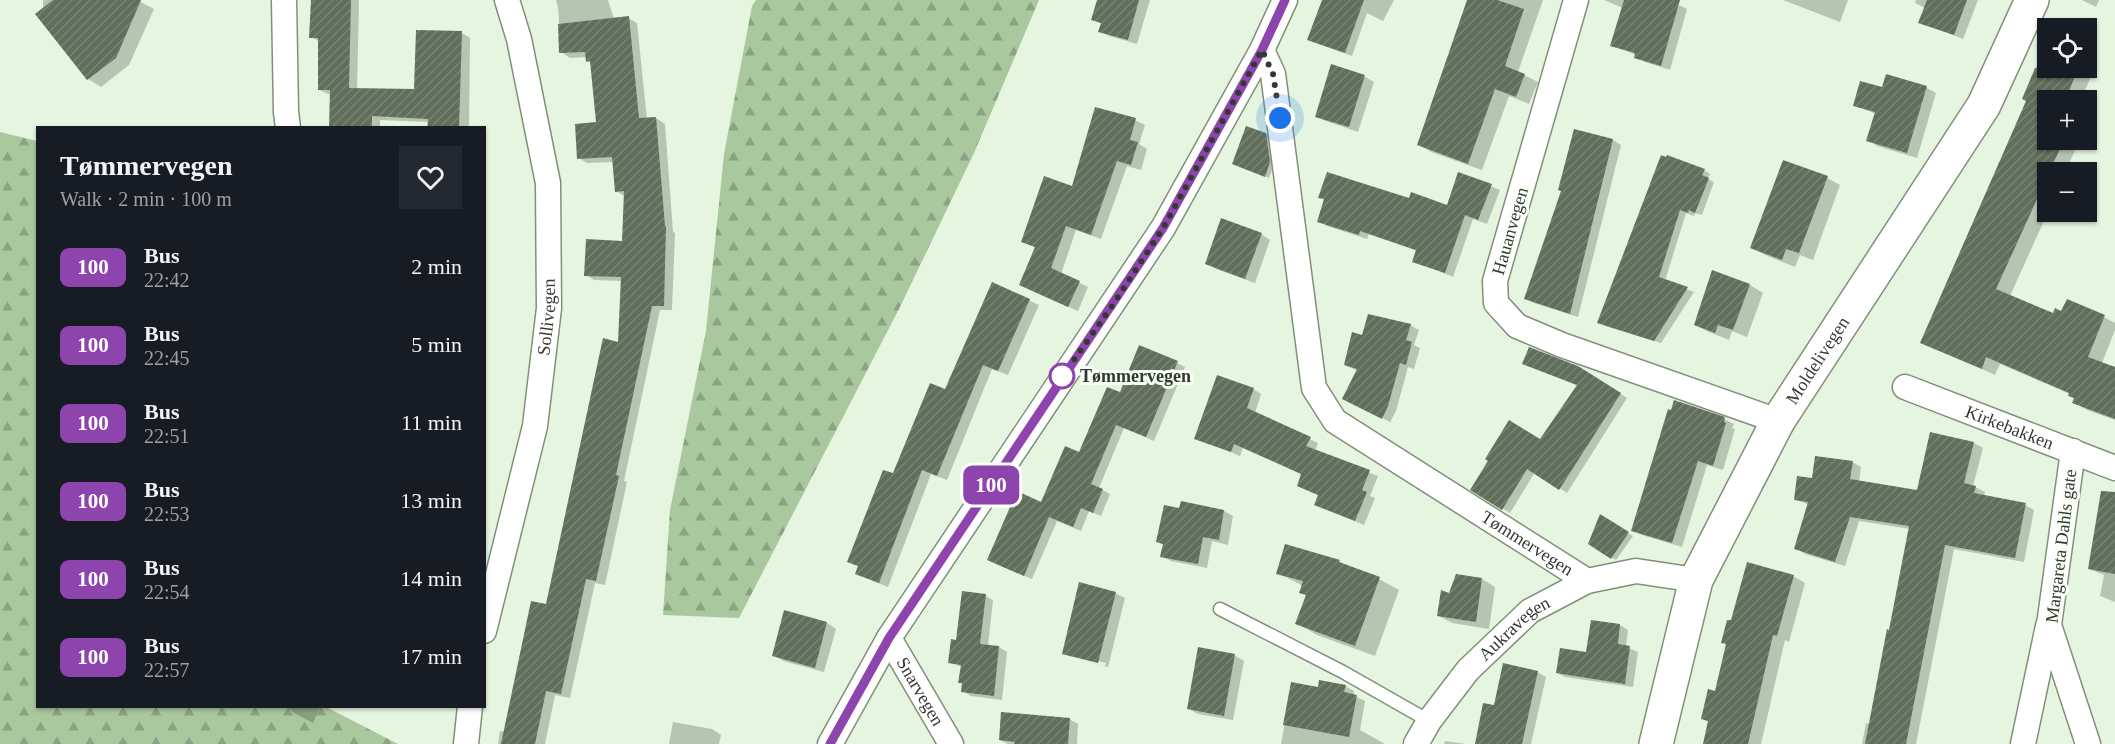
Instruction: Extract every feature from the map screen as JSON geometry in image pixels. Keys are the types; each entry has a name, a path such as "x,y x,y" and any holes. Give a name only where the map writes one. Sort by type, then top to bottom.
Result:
{"main road":[{"name":"Moldelivegen","path":"1656,744 1696,580 1778,421 1984,105 2032,0"}],"street":[{"path":"284,0 288,126"},
{"name":"Sollivegen","path":"486,623 535,426 549,308 548,183 519,39 507,0"},
{"path":"830,744 889,638 1163,228 1262,50 1285,0"},
{"name":"Hauanvegen","path":"1576,0 1495,281 1496,303 1517,326 1544,338 1778,421"},
{"name":"Tømmervegen","path":"1262,50 1273,74 1314,388 1335,421 1587,581"},
{"name":"Kirkebakken","path":"1905,387 2115,468"},
{"name":"Margareta Dahls gate","path":"2073,451 2049,625 2088,744"},
{"name":"Aukravegen","path":"1416,744 1429,721 1468,670 1530,611 1587,581 1636,571 1696,580"},
{"path":"2022,744 2049,625"},
{"name":"Snarvegen","path":"889,638 951,744"},
{"path":"466,744 470,708"}],"lane":[{"path":"1220,609 1343,672 1429,721"}],"green space":[{"path":"756,0 1039,0 974,153 900,307 739,618 663,615 670,510 706,331 724,154 752,6"},
{"path":"0,132 36,141 36,708 328,708 398,744 0,744"}],"building":[{"path":"53,0 141,0 116,58 87,80 35,14"},
{"path":"311,0 351,0 349,88 414,89 416,30 462,31 459,126 428,126 428,119 372,116 372,126 329,126 330,90 318,90 318,38 309,38"},
{"path":"1097,0 1139,0 1128,40 1098,32 1101,23 1091,20"},
{"path":"1322,0 1364,0 1345,53 1307,40"},
{"path":"1467,0 1497,0 1524,9 1505,66 1525,74 1516,97 1495,89 1468,164 1417,145"},
{"path":"1624,0 1680,0 1661,66 1634,58 1635,53 1610,46"},
{"path":"1927,0 1967,0 1954,35 1918,23"},
{"path":"629,16 639,118 656,117 666,226 664,306 652,306 596,581 586,579 561,694 546,691 535,744 501,744 531,601 546,604 603,338 618,342 621,277 584,276 586,239 622,241 624,191 615,192 612,157 577,159 575,124 596,122 590,61 586,62 585,52 559,53 558,24"},
{"path":"1331,64 1365,75 1349,127 1315,117"},
{"path":"2035,68 2037,68 2037,78 2074,78 2069,90 2037,90 2037,150 2059,150 2054,162 2037,162 2037,199 1996,289 2053,313 2055,308 2061,311 2067,299 2105,315 2088,357 2115,367 2115,419 2072,403 2074,398 2068,396 2069,393 1986,357 1982,369 1920,343 2026,101 2022,99"},
{"path":"1886,74 1927,86 1907,153 1866,141 1875,112 1853,106 1860,81 1882,87"},
{"path":"1095,107 1136,118 1130,140 1138,142 1131,165 1117,161 1091,235 1066,226 1051,268 1080,281 1068,307 1019,285 1035,247 1021,242 1044,176 1072,186"},
{"path":"1246,126 1266,133 1270,162 1265,177 1232,164"},
{"path":"1574,129 1613,139 1570,314 1524,299 1561,191 1558,190"},
{"path":"1661,155 1666,157 1667,155 1705,169 1702,175 1709,178 1695,213 1680,210 1659,277 1688,287 1654,341 1597,323"},
{"path":"1783,160 1828,176 1799,253 1786,249 1782,260 1750,248"},
{"path":"1327,172 1409,198 1411,192 1447,205 1458,172 1492,184 1478,220 1465,215 1445,273 1412,262 1416,250 1360,231 1359,235 1317,222 1324,199 1318,198"},
{"path":"1221,218 1262,233 1245,279 1205,264"},
{"path":"1712,270 1750,284 1733,330 1718,325 1715,333 1694,325"},
{"path":"992,282 1030,299 998,371 983,365 937,476 922,470 879,583 855,574 858,566 847,562 883,470 893,473 930,383 945,389"},
{"path":"1368,314 1411,324 1406,340 1412,342 1406,365 1400,363 1382,419 1342,399 1357,369 1344,365 1352,332 1362,335"},
{"path":"1139,345 1178,361 1146,437 1116,425 1091,484 1103,489 1093,513 1081,508 1073,527 1049,517 1024,576 987,560 1017,491 1041,502 1065,446 1079,452 1107,387 1120,392"},
{"path":"1529,347 1578,366 1621,393 1559,490 1527,469 1502,510 1470,490 1488,461 1485,459 1509,420 1540,439 1577,385 1522,364"},
{"path":"1217,375 1254,388 1247,408 1311,437 1306,446 1370,470 1362,490 1367,492 1355,521 1314,505 1318,495 1297,486 1301,474 1234,444 1231,452 1194,439"},
{"path":"1674,400 1725,417 1724,422 1726,423 1713,466 1698,461 1672,543 1631,531 1668,409 1671,410"},
{"path":"1930,432 1974,442 1964,483 1976,486 1974,493 2026,503 2015,558 1945,545 1906,744 1865,744 1909,526 1850,517 1835,562 1794,549 1808,502 1794,500 1797,476 1812,478 1815,456 1853,461 1850,479 1917,490"},
{"path":"2101,491 2115,492 2115,574 2088,569"},
{"path":"1181,501 1224,510 1219,540 1203,537 1198,564 1160,557 1163,544 1156,542 1164,505 1179,508"},
{"path":"1600,514 1629,532 1611,559 1588,544"},
{"path":"1285,544 1340,560 1339,562 1380,577 1355,646 1295,624 1306,595 1299,593 1303,581 1276,574"},
{"path":"1747,562 1794,575 1777,636 1773,635 1748,744 1703,744 1708,721 1701,719 1708,689 1715,691 1726,644 1721,643 1727,620 1731,620"},
{"path":"1456,574 1482,578 1476,622 1437,616 1441,590 1449,593"},
{"path":"1079,582 1116,592 1098,663 1062,654"},
{"path":"962,591 986,594 980,644 999,646 994,696 961,692 962,683 958,683 961,665 948,663 951,639 956,640"},
{"path":"784,610 827,622 815,668 772,656"},
{"path":"1591,620 1620,624 1618,644 1630,646 1625,684 1556,673 1560,648 1586,652"},
{"path":"1198,647 1235,654 1224,716 1187,709"},
{"path":"1503,663 1538,671 1522,744 1475,744 1483,703 1494,705"},
{"path":"1319,680 1346,685 1344,692 1357,695 1349,737 1283,725 1291,682 1318,687"},
{"path":"1001,712 1070,718 1068,744 1014,744 1015,742 999,740"}],"bus line":[{"name":"100","path":"830,744 889,638 1163,228 1262,50 1285,0"}],"place":[{"name":"Tømmervegen","path":"1062,376"}],"route":[{"path":"1062,376 1059,381 1163,228 1262,50 1273,74 1280,118"}]}
